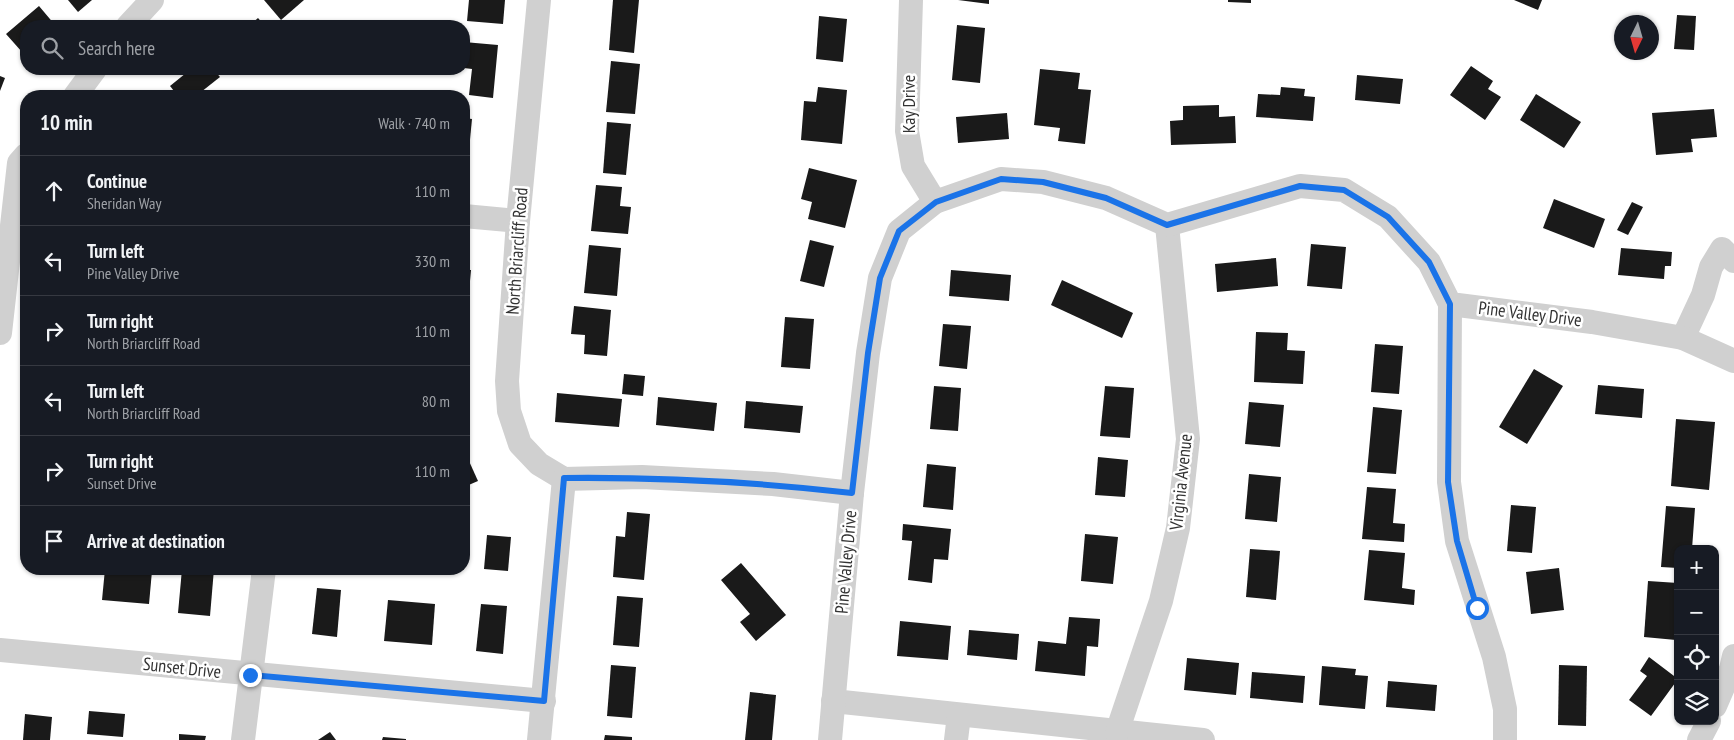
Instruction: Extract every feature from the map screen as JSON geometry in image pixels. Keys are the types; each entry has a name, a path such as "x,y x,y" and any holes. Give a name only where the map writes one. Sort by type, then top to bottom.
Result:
{"street":[{"path":"134,20 152,0"},
{"name":"North Briarcliff Road","path":"539,0 518,221 507,380 509,411 520,444 539,464 564,478 661,478 772,484 852,493"},
{"name":"Kay Drive","path":"911,0 907,131 912,166 936,202"},
{"path":"79,90 91,75"},
{"path":"0,333 20,162"},
{"name":"Pine Valley Drive","path":"834,701 852,493 868,353 880,278 899,231 936,202 1001,179 1043,182 1106,198 1167,225"},
{"path":"1167,225 1300,186 1344,190 1388,217 1429,262 1450,304 1448,482 1457,541 1494,657 1505,710 1505,740"},
{"path":"470,217 518,221"},
{"name":"Virginia Avenue","path":"1117,732 1138,662 1161,601 1178,528 1188,439 1167,225"},
{"path":"1683,338 1703,295 1711,267 1722,249 1734,261"},
{"name":"Pine Valley Drive","path":"1450,304 1592,322 1683,338 1734,361"},
{"path":"540,740 564,478"},
{"path":"243,740 263,575"},
{"name":"Sunset Drive","path":"0,650 250,675 544,701"},
{"path":"1719,697 1731,669 1734,656"},
{"path":"830,740 834,701 1203,740"},
{"path":"956,740 959,714"},
{"path":"1699,740 1707,725"}],"building":[{"path":"68,0 92,0 78,12"},
{"path":"264,0 304,0 281,20"},
{"path":"469,0 505,0 503,24 467,20"},
{"path":"613,0 639,0 634,53 609,50"},
{"path":"958,0 989,0 989,4"},
{"path":"1228,0 1251,0 1251,3 1228,2"},
{"path":"1514,0 1542,0 1538,10"},
{"path":"39,6 51,20 22,20"},
{"path":"1677,15 1696,16 1694,50 1674,49"},
{"path":"819,16 847,19 843,62 816,59"},
{"path":"20,22 20,50 6,34"},
{"path":"957,25 985,28 980,83 952,80"},
{"path":"470,43 498,45 493,98 470,95 472,69 470,69"},
{"path":"611,61 640,64 635,114 606,112"},
{"path":"1471,66 1493,81 1488,89 1501,97 1485,120 1450,95"},
{"path":"1040,69 1080,73 1078,89 1091,90 1085,144 1058,141 1060,128 1034,125"},
{"path":"184,75 218,75 220,77 204,90 173,90 170,86"},
{"path":"1357,75 1403,79 1400,104 1355,100"},
{"path":"0,76 5,78 0,91"},
{"path":"818,87 847,90 842,144 801,140 804,101 816,102"},
{"path":"1281,87 1305,89 1304,96 1315,97 1313,121 1256,117 1258,94 1280,95"},
{"path":"1536,94 1581,122 1564,148 1520,120"},
{"path":"1219,105 1219,117 1235,116 1236,143 1171,145 1170,121 1183,120 1183,106"},
{"path":"1714,109 1717,137 1691,139 1693,152 1656,155 1652,113"},
{"path":"1007,113 1009,139 958,143 956,117"},
{"path":"470,119 472,119 470,139"},
{"path":"607,122 631,124 626,175 603,173"},
{"path":"809,168 857,180 845,228 808,219 812,202 801,199"},
{"path":"596,185 622,187 620,206 631,207 628,234 591,231"},
{"path":"1554,199 1605,219 1594,248 1543,228"},
{"path":"1632,202 1643,207 1628,235 1617,230"},
{"path":"810,240 834,246 824,287 800,281"},
{"path":"1311,244 1346,247 1342,289 1307,286"},
{"path":"589,245 621,248 617,296 584,293"},
{"path":"1621,248 1672,252 1671,266 1665,266 1664,279 1618,275"},
{"path":"1276,258 1278,286 1217,292 1215,264"},
{"path":"951,270 1011,275 1009,301 949,296"},
{"path":"1062,280 1133,313 1122,338 1051,305"},
{"path":"574,306 611,310 607,356 584,354 585,335 571,334"},
{"path":"785,317 814,319 810,369 781,367"},
{"path":"943,324 971,326 967,369 939,366"},
{"path":"1256,332 1288,333 1287,350 1305,351 1303,384 1254,382"},
{"path":"1375,344 1403,346 1399,394 1371,392"},
{"path":"1534,369 1563,386 1527,444 1499,427"},
{"path":"624,374 645,376 643,396 622,394"},
{"path":"1598,385 1644,389 1642,418 1595,414"},
{"path":"934,386 961,388 958,431 930,429"},
{"path":"1105,386 1134,388 1130,438 1100,436"},
{"path":"557,393 622,399 619,427 555,422"},
{"path":"658,397 717,403 714,431 656,425"},
{"path":"746,401 803,406 800,433 744,428"},
{"path":"1249,402 1284,405 1280,447 1245,444"},
{"path":"1373,407 1402,410 1396,474 1367,472"},
{"path":"1676,419 1715,422 1709,490 1671,486"},
{"path":"1098,457 1128,460 1125,497 1095,495"},
{"path":"470,463 478,481 470,484"},
{"path":"927,464 956,467 953,510 923,507"},
{"path":"1249,474 1281,477 1277,522 1245,519"},
{"path":"1367,487 1396,489 1393,523 1405,524 1404,542 1362,539"},
{"path":"1511,505 1536,507 1532,553 1507,551"},
{"path":"1666,506 1695,508 1692,545 1674,545 1674,568 1661,567"},
{"path":"627,512 650,514 644,580 613,577 616,536 625,537"},
{"path":"903,524 951,529 948,560 934,559 932,583 908,580 912,541 902,540"},
{"path":"1085,534 1118,537 1113,584 1081,581"},
{"path":"487,535 511,537 508,571 484,569"},
{"path":"1250,549 1280,551 1276,600 1246,597"},
{"path":"1369,550 1405,553 1402,588 1415,590 1414,605 1364,600"},
{"path":"741,563 786,615 756,641 740,622 750,614 721,580"},
{"path":"1559,568 1564,610 1531,614 1526,572"},
{"path":"104,575 152,575 149,604 102,600"},
{"path":"181,575 213,575 210,616 178,613"},
{"path":"1648,581 1674,583 1674,640 1644,637"},
{"path":"317,588 341,590 337,637 312,634"},
{"path":"617,596 643,598 639,647 613,645"},
{"path":"388,600 435,604 432,645 384,641"},
{"path":"481,604 507,606 503,654 476,651"},
{"path":"1069,617 1100,619 1098,647 1087,646 1085,676 1035,671 1038,641 1066,644"},
{"path":"900,621 951,626 948,660 897,656"},
{"path":"969,630 1019,634 1017,660 967,655"},
{"path":"1649,657 1674,676 1674,684 1651,716 1629,700 1647,676 1640,671"},
{"path":"1187,658 1239,663 1236,695 1184,690"},
{"path":"611,665 636,667 632,718 607,716"},
{"path":"1559,665 1587,666 1586,726 1558,725"},
{"path":"1322,666 1356,669 1355,675 1368,676 1365,709 1319,705"},
{"path":"1252,672 1305,676 1303,703 1250,698"},
{"path":"1388,681 1437,685 1435,711 1386,707"},
{"path":"750,692 776,695 772,740 745,740"},
{"path":"89,711 125,714 123,737 87,734"},
{"path":"25,714 52,717 50,740 23,740"},
{"path":"330,732 336,740 318,740"},
{"path":"179,734 206,736 205,740 179,740"},
{"path":"605,735 632,737 632,740 604,740"},
{"path":"383,737 406,739 406,740 382,740"}],"route":[{"path":"250,675 544,701 564,478 642,477 772,484 852,493 868,353 880,278 899,231 936,202 1001,179 1043,182 1106,198 1167,225 1300,186 1344,190 1388,217 1429,262 1450,304 1448,482 1457,541 1477,608"}]}
